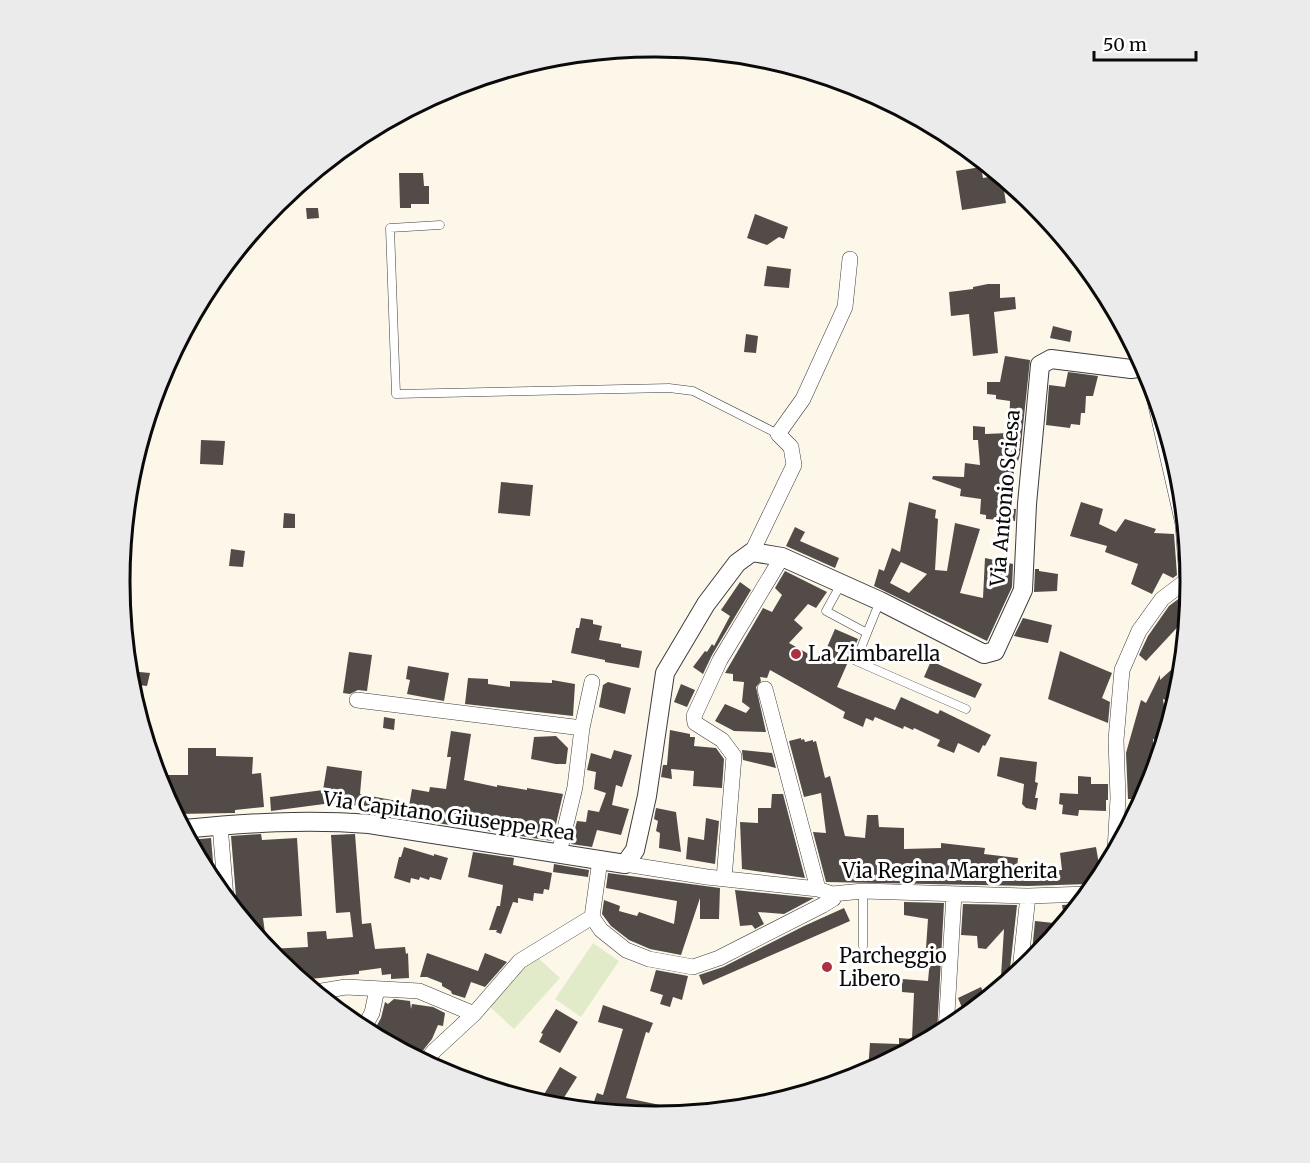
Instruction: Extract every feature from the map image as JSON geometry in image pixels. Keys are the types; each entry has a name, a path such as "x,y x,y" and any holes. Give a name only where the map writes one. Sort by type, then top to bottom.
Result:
{"street":[{"path":"625,864 635,850 646,796 665,673 706,604 737,563 752,552 794,465 791,447 778,434 802,399 845,307 850,260"},
{"name":"Via Antonio Sciesa","path":"752,552 782,557 880,602 984,654 995,651 1023,590 1027,504 1040,365 1052,359 1134,369"},
{"path":"724,879 734,756 722,740 695,723 694,716 720,660 782,557"},
{"path":"1116,830 1118,798 1116,741 1122,670 1144,623 1162,599 1180,588"},
{"path":"560,853 575,787 582,728 592,682"},
{"path":"600,860 592,917 601,930 626,950 649,958 693,967 720,958 832,899 825,891 765,689"},
{"path":"357,700 582,728"},
{"name":"Via Capitano Giuseppe Rea","path":"193,828 303,820 369,824 600,860"},
{"path":"220,825 225,881"},
{"name":"Via Regina Margherita","path":"600,860 724,879 825,891 1028,896 1076,894"},
{"path":"947,1017 954,894"},
{"path":"1021,956 1028,896"},
{"path":"431,1056 474,1014 520,961 592,917"},
{"path":"326,990 346,987 419,991 474,1014"},
{"path":"368,1020 372,1013 377,989"}],"lane":[{"path":"440,225 390,228 396,394 669,388 693,391 778,434"},
{"path":"841,584 826,611 867,633"},
{"path":"880,602 856,661 966,709"},
{"path":"862,946 863,891"}],"green space":[{"path":"593,943 619,961 581,1017 555,999"},
{"path":"535,955 560,978 514,1029 489,1006"}],"building":[{"path":"977,168 982,171 983,178 989,177 1004,190 1006,203 962,210 956,171"},
{"path":"399,173 423,173 424,186 429,186 429,204 411,204 411,208 400,208"},
{"path":"306,208 318,208 319,218 307,219"},
{"path":"755,214 788,227 784,239 779,237 767,245 747,238"},
{"path":"767,266 791,269 789,288 764,286"},
{"path":"1000,284 1000,298 1015,297 1016,309 994,312 998,353 973,356 969,314 951,316 949,292 973,289 973,287"},
{"path":"1053,326 1072,331 1070,342 1050,338"},
{"path":"746,334 758,336 756,353 744,352"},
{"path":"1005,356 1030,360 1020,454 1018,461 1015,461 1013,480 1010,479 1009,486 1003,485 1001,508 1016,509 1015,521 986,519 986,515 980,514 981,499 960,496 961,489 932,479 933,476 964,477 965,463 980,465 978,440 973,440 973,426 985,427 985,434 1009,433 1010,401 996,399 996,395 987,394 987,382 1000,382"},
{"path":"1068,372 1098,376 1093,396 1086,396 1085,413 1081,413 1080,425 1071,424 1070,428 1046,425 1049,385 1065,387"},
{"path":"201,440 225,441 223,465 200,464"},
{"path":"501,482 533,485 530,516 498,513"},
{"path":"909,502 936,510 935,518 938,519 935,570 947,571 955,523 980,529 960,593 983,598 985,558 1013,564 1012,587 987,641 874,586 879,569 884,571 892,548 900,552","holes":["901,562 927,574 909,593 890,583"]},
{"path":"1081,502 1103,509 1099,524 1116,532 1125,519 1156,529 1154,533 1174,534 1177,575 1173,578 1163,573 1152,594 1131,584 1138,564 1105,552 1107,546 1070,536"},
{"path":"284,513 295,514 295,528 283,528"},
{"path":"795,527 805,532 800,541 839,558 835,568 786,546"},
{"path":"231,549 245,551 243,567 229,566"},
{"path":"1035,569 1058,574 1057,591 1034,592"},
{"path":"785,571 827,592 816,608 808,604 794,620 803,628 789,643 821,661 835,629 858,639 837,687 895,710 901,697 938,714 940,710 991,735 979,753 958,743 954,753 937,746 940,740 914,728 913,730 904,726 903,729 875,717 873,721 866,718 863,727 843,718 845,712 770,670 767,678 760,677 761,681 756,687 766,732 734,731 715,721 725,704 746,713 750,708 742,702 744,682 733,681 733,674 725,673 763,608 772,612 782,595 775,588"},
{"path":"740,582 751,590 703,674 693,667 712,644 714,646 730,616 721,610"},
{"path":"1179,598 1177,628 1146,661 1139,655 1148,636 1169,606"},
{"path":"581,618 593,620 593,624 602,626 599,640 642,651 639,668 571,653 576,628 579,628"},
{"path":"1023,618 1052,625 1048,643 1014,636"},
{"path":"1060,651 1112,673 1102,698 1110,702 1108,723 1048,699"},
{"path":"349,652 372,655 367,691 343,693"},
{"path":"931,661 982,684 975,698 924,677"},
{"path":"408,666 449,673 444,701 407,694 410,680 406,679"},
{"path":"1172,669 1166,700 1163,699 1162,717 1155,740 1153,739 1152,750 1132,799 1128,799 1126,753 1141,700 1146,703 1160,675 1160,680"},
{"path":"139,672 150,673 147,686 141,685"},
{"path":"468,678 488,679 488,684 510,687 510,681 552,683 552,680 575,684 573,716 465,704"},
{"path":"608,682 631,688 625,714 599,707 603,685"},
{"path":"681,684 695,690 687,707 674,702"},
{"path":"384,717 395,719 394,730 383,728"},
{"path":"670,730 695,737 694,746 716,748 724,759 722,788 693,786 694,771 671,769 672,779 661,777 663,765 667,765"},
{"path":"451,731 471,734 464,780 497,787 497,785 527,790 527,788 563,794 552,841 368,812 369,806 324,804 271,811 270,797 323,790 327,766 362,771 360,794 397,801 397,804 409,806 412,789 429,792 430,787 446,789 451,757 447,757"},
{"path":"556,736 568,748 566,764 531,759 534,737"},
{"path":"801,738 805,742 816,741 825,778 830,776 845,836 865,838 867,815 878,815 879,827 904,828 904,849 941,848 941,843 985,848 984,854 1018,858 1017,868 1028,869 1028,871 1062,870 1060,853 1096,847 1098,861 1083,884 1028,886 826,882 813,832 826,833 821,793 804,797 789,741"},
{"path":"188,748 216,748 216,756 253,757 252,774 261,773 264,807 235,810 235,813 185,814 167,775 188,775"},
{"path":"614,750 632,755 622,787 616,785 612,805 629,809 621,835 597,830 592,847 571,844 577,821 586,822 588,810 599,812 606,793 594,789 596,772 587,770 591,753 611,759"},
{"path":"742,750 772,753 776,768 743,760"},
{"path":"1000,757 1037,762 1036,810 1026,808 1022,804 1024,784 997,776"},
{"path":"1078,776 1091,777 1091,784 1108,784 1106,811 1079,810 1078,816 1062,814 1063,805 1059,804 1060,793 1078,794"},
{"path":"772,794 783,794 805,878 742,869 740,822 758,823 758,808 771,808"},
{"path":"656,808 676,812 681,852 659,848 660,833 656,831 658,821 654,819"},
{"path":"706,818 719,821 715,864 686,859 688,837 704,840"},
{"path":"261,834 262,840 297,838 302,916 263,918 265,931 261,927 236,897 231,836"},
{"path":"355,834 362,924 371,923 375,949 405,947 406,954 408,953 409,978 391,979 391,974 382,975 381,968 359,971 359,974 312,979 281,948 308,947 307,932 326,931 327,939 353,937 350,912 336,913 331,835"},
{"path":"211,838 213,864 201,844 198,839"},
{"path":"404,847 448,858 441,880 420,877 419,880 411,878 410,883 394,878"},
{"path":"473,852 514,858 513,865 552,873 549,890 544,889 543,894 534,893 533,901 518,898 518,903 513,902 501,934 496,932 497,930 489,930 497,906 500,906 503,885 468,877"},
{"path":"554,864 589,870 588,877 553,872"},
{"path":"608,873 720,888 719,919 700,919 700,898 681,955 650,949 629,940 611,926 602,914 604,900 620,906 619,911 637,916 639,912 674,924 677,901 606,888"},
{"path":"735,890 814,898 784,914 758,912 764,924 755,929 752,925 740,926"},
{"path":"904,902 944,903 938,1023 912,1039 914,993 902,992 902,979 928,981 931,948 926,948 928,919 904,915"},
{"path":"963,904 1017,905 1010,967 1001,976 1004,929 986,949 978,948 977,936 961,935"},
{"path":"844,908 850,921 703,985 699,975 723,967"},
{"path":"1035,921 1052,923 1049,927 1033,945"},
{"path":"427,953 478,971 485,953 507,962 485,987 471,982 465,998 452,994 442,986 442,983 427,977 420,977"},
{"path":"656,970 688,976 682,1000 673,997 670,1007 660,1004 663,995 650,991"},
{"path":"981,987 983,991 962,1007 958,998"},
{"path":"394,999 410,1001 411,1009 412,1004 433,1007 445,1013 443,1026 438,1025 432,1039 422,1052 377,1026 385,1002 388,1004"},
{"path":"603,1005 653,1023 649,1033 646,1032 626,1098 664,1106 594,1103 597,1093 603,1095 623,1029 598,1022"},
{"path":"556,1009 578,1022 560,1053 539,1042 543,1034 541,1033"},
{"path":"899,1038 911,1039 869,1060 870,1043 899,1044"},
{"path":"560,1067 577,1077 564,1098 544,1094"}],"place":[{"name":"La Zimbarella","path":"796,654"},
{"name":"Parcheggio Libero","path":"827,967"}]}
